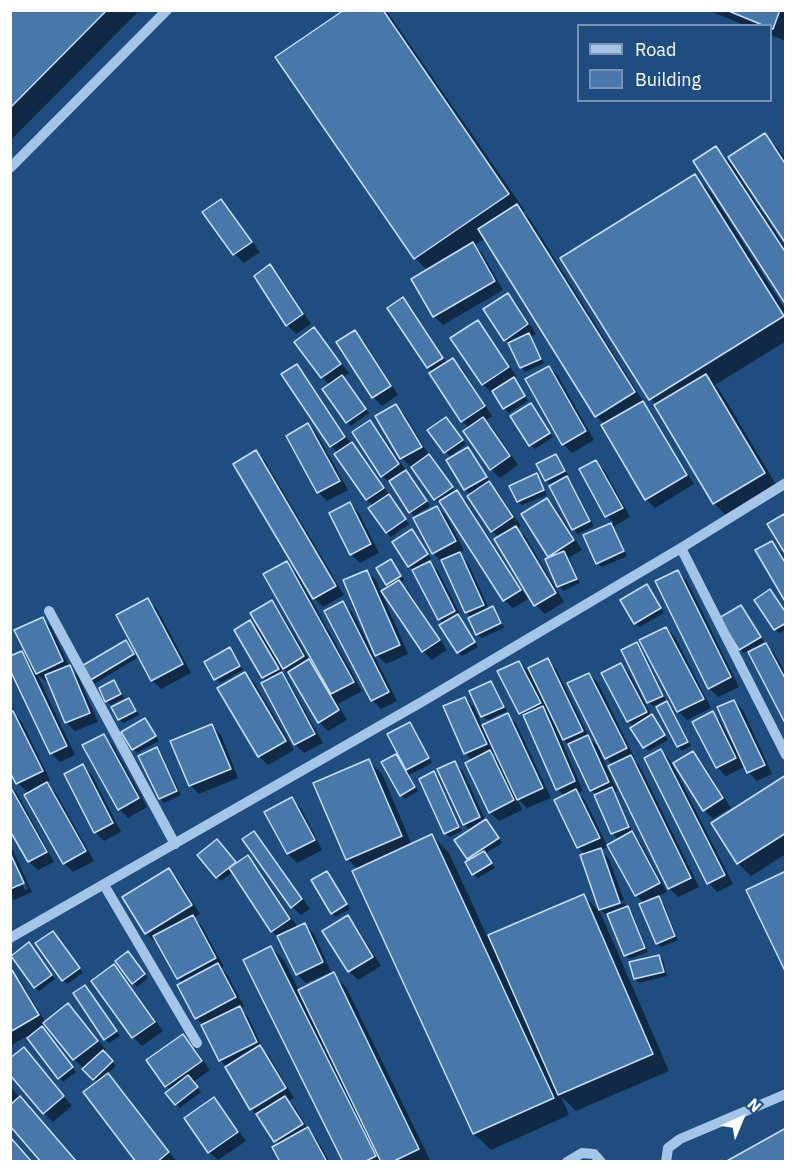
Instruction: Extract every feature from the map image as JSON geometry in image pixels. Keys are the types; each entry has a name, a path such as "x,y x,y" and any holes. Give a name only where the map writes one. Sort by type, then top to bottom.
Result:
{"street":[{"path":"10,168 167,10"},
{"path":"10,938 425,700 786,483"},
{"path":"681,548 786,755"},
{"path":"49,611 175,844"},
{"path":"104,885 197,1043"},
{"path":"666,1161 668,1148 680,1138 786,1094"},
{"path":"567,1161 582,1153 594,1154 600,1161"}],"building":[{"path":"10,10 107,10 10,108"},
{"path":"344,10 383,10 509,194 414,259 275,57"},
{"path":"726,10 780,10 773,29 772,24 760,24"},
{"path":"765,133 786,165 786,244 728,157"},
{"path":"716,146 786,253 786,305 693,161"},
{"path":"695,174 784,316 649,400 560,258"},
{"path":"221,199 252,242 233,255 202,212"},
{"path":"517,204 635,392 595,417 478,229"},
{"path":"473,242 495,281 433,317 411,279"},
{"path":"270,264 303,314 286,326 254,276"},
{"path":"508,293 528,324 504,341 483,309"},
{"path":"403,297 443,358 427,368 387,308"},
{"path":"478,320 509,367 482,385 450,338"},
{"path":"314,327 341,364 321,378 294,342"},
{"path":"355,330 391,386 372,398 336,342"},
{"path":"529,333 541,359 520,368 508,343"},
{"path":"453,358 485,406 461,422 429,373"},
{"path":"297,364 345,437 330,447 281,374"},
{"path":"549,366 586,431 562,445 525,379"},
{"path":"706,374 765,473 713,504 654,405"},
{"path":"342,375 366,409 346,423 322,389"},
{"path":"514,377 525,396 503,409 492,391"},
{"path":"643,401 687,475 645,500 601,425"},
{"path":"531,403 550,433 529,446 510,416"},
{"path":"396,404 422,447 400,459 375,416"},
{"path":"446,417 463,440 444,453 427,430"},
{"path":"483,417 510,456 490,470 463,431"},
{"path":"370,420 399,464 381,477 352,432"},
{"path":"308,423 340,481 317,493 286,436"},
{"path":"352,442 384,488 366,500 334,454"},
{"path":"468,447 487,477 464,490 446,460"},
{"path":"256,450 336,586 313,599 233,464"},
{"path":"429,454 453,487 434,500 411,467"},
{"path":"556,454 565,471 545,481 536,464"},
{"path":"596,460 623,508 605,517 579,469"},
{"path":"406,470 427,501 409,513 389,481"},
{"path":"537,473 544,490 517,502 509,486"},
{"path":"567,476 590,521 572,530 549,486"},
{"path":"489,481 513,517 491,532 467,496"},
{"path":"457,490 521,590 503,601 439,501"},
{"path":"389,494 406,519 386,533 368,508"},
{"path":"547,498 574,540 548,557 521,514"},
{"path":"350,502 371,544 350,555 329,513"},
{"path":"437,506 456,541 432,554 413,518"},
{"path":"784,514 786,517 786,555 767,524"},
{"path":"611,523 624,551 596,564 583,535"},
{"path":"516,526 556,593 534,606 494,539"},
{"path":"412,529 428,554 408,567 392,542"},
{"path":"772,541 786,564 786,603 755,550"},
{"path":"564,551 577,579 557,587 545,559"},
{"path":"460,552 484,605 465,613 441,560"},
{"path":"391,559 401,576 386,585 376,568"},
{"path":"287,561 354,682 331,694 263,574"},
{"path":"430,561 455,611 438,620 412,570"},
{"path":"367,570 400,645 375,656 343,580"},
{"path":"678,570 731,677 708,689 655,581"},
{"path":"399,580 440,640 422,652 381,591"},
{"path":"647,584 661,608 634,624 620,600"},
{"path":"770,589 786,613 786,623 774,630 754,600"},
{"path":"148,598 183,664 151,681 116,615"},
{"path":"272,600 304,656 283,669 250,613"},
{"path":"343,601 389,692 371,701 324,611"},
{"path":"741,605 761,637 739,650 719,618"},
{"path":"493,606 501,623 476,635 468,618"},
{"path":"458,614 475,642 457,653 439,625"},
{"path":"43,617 63,661 36,674 14,630"},
{"path":"250,620 279,669 262,678 234,630"},
{"path":"666,627 704,699 677,712 639,640"},
{"path":"126,640 134,654 89,681 80,667"},
{"path":"637,642 663,696 647,703 621,650"},
{"path":"766,643 786,680 786,725 748,652"},
{"path":"230,647 240,666 214,680 204,662"},
{"path":"22,651 67,746 50,754 10,670 10,656"},
{"path":"548,658 583,731 563,740 528,668"},
{"path":"309,659 339,710 318,723 288,672"},
{"path":"519,661 541,703 519,714 497,671"},
{"path":"621,663 647,712 627,722 601,673"},
{"path":"70,665 90,713 65,723 45,675"},
{"path":"245,672 286,741 258,757 217,688"},
{"path":"282,672 315,734 294,745 261,683"},
{"path":"589,673 627,748 605,759 567,683"},
{"path":"114,680 121,694 105,702 99,688"},
{"path":"491,681 504,707 481,717 469,691"},
{"path":"465,697 487,744 464,754 443,706"},
{"path":"129,698 136,711 118,720 111,707"},
{"path":"734,700 765,765 747,773 717,707"},
{"path":"667,701 688,742 677,747 656,707"},
{"path":"543,706 575,781 556,790 523,715"},
{"path":"13,711 43,771 16,784 10,772 10,713"},
{"path":"713,711 736,758 716,768 692,722"},
{"path":"508,713 543,788 517,800 482,725"},
{"path":"652,714 665,735 643,748 630,728"},
{"path":"145,718 156,736 132,750 121,732"},
{"path":"410,722 429,758 406,770 387,734"},
{"path":"212,724 231,769 189,786 170,741"},
{"path":"104,734 139,798 118,810 82,745"},
{"path":"588,735 609,782 590,791 568,744"},
{"path":"157,747 177,791 159,799 138,756"},
{"path":"661,749 725,875 707,884 644,758"},
{"path":"490,750 514,800 489,813 465,763"},
{"path":"693,751 723,798 703,811 673,763"},
{"path":"396,754 415,787 400,796 381,762"},
{"path":"631,755 691,878 668,889 608,766"},
{"path":"369,759 402,836 346,860 313,783"},
{"path":"455,761 480,817 463,825 437,769"},
{"path":"83,764 113,823 94,833 64,774"},
{"path":"434,771 459,827 444,834 419,779"},
{"path":"786,775 786,833 737,864 711,823"},
{"path":"47,782 86,851 63,864 24,795"},
{"path":"10,786 47,852 28,862 10,831"},
{"path":"612,787 629,827 611,834 594,795"},
{"path":"576,789 600,838 577,848 554,800"},
{"path":"292,797 315,840 287,854 264,812"},
{"path":"486,819 499,838 467,859 454,840"},
{"path":"254,831 302,899 291,908 242,839"},
{"path":"632,831 660,883 635,896 607,845"},
{"path":"432,834 554,1098 473,1134 352,871"},
{"path":"217,839 236,862 216,878 197,855"},
{"path":"601,848 620,903 599,910 580,855"},
{"path":"484,851 492,863 472,875 465,862"},
{"path":"10,853 24,883 10,889"},
{"path":"248,855 290,919 271,932 229,868"},
{"path":"169,868 192,905 145,934 122,897"},
{"path":"327,871 347,904 331,914 311,880"},
{"path":"786,871 786,973 746,890"},
{"path":"584,894 653,1054 558,1095 488,935"},
{"path":"659,896 675,936 656,944 639,904"},
{"path":"628,906 645,948 624,956 607,914"},
{"path":"193,915 216,958 177,979 153,936"},
{"path":"348,915 373,957 348,972 322,931"},
{"path":"305,923 323,962 296,975 277,936"},
{"path":"53,931 80,968 62,981 35,943"},
{"path":"29,942 52,975 34,988 11,956"},
{"path":"271,946 376,1156 364,1162 343,1162 243,960"},
{"path":"128,951 145,974 132,984 115,961"},
{"path":"659,955 664,972 634,979 629,962"},
{"path":"218,963 236,997 195,1019 177,985"},
{"path":"114,964 155,1022 132,1038 91,981"},
{"path":"10,970 39,1015 10,1032"},
{"path":"334,972 419,1149 392,1162 381,1162 298,990"},
{"path":"85,985 117,1031 104,1040 73,993"},
{"path":"68,1003 98,1041 73,1060 43,1023"},
{"path":"240,1006 257,1042 219,1061 201,1025"},
{"path":"42,1026 73,1067 58,1079 27,1038"},
{"path":"183,1034 202,1061 165,1087 146,1060"},
{"path":"260,1045 286,1088 250,1110 225,1067"},
{"path":"24,1047 64,1096 43,1114 10,1075 10,1058"},
{"path":"103,1050 113,1061 93,1080 82,1069"},
{"path":"108,1073 169,1152 157,1162 136,1162 83,1092"},
{"path":"188,1075 198,1087 175,1105 165,1093"},
{"path":"20,1096 77,1162 41,1162 10,1126 10,1105"},
{"path":"285,1096 303,1124 274,1142 256,1114"},
{"path":"214,1097 238,1132 208,1153 184,1118"},
{"path":"308,1127 327,1162 280,1162 272,1147"},
{"path":"786,1128 786,1162 725,1162"},
{"path":"10,1137 32,1162 10,1162"}]}
